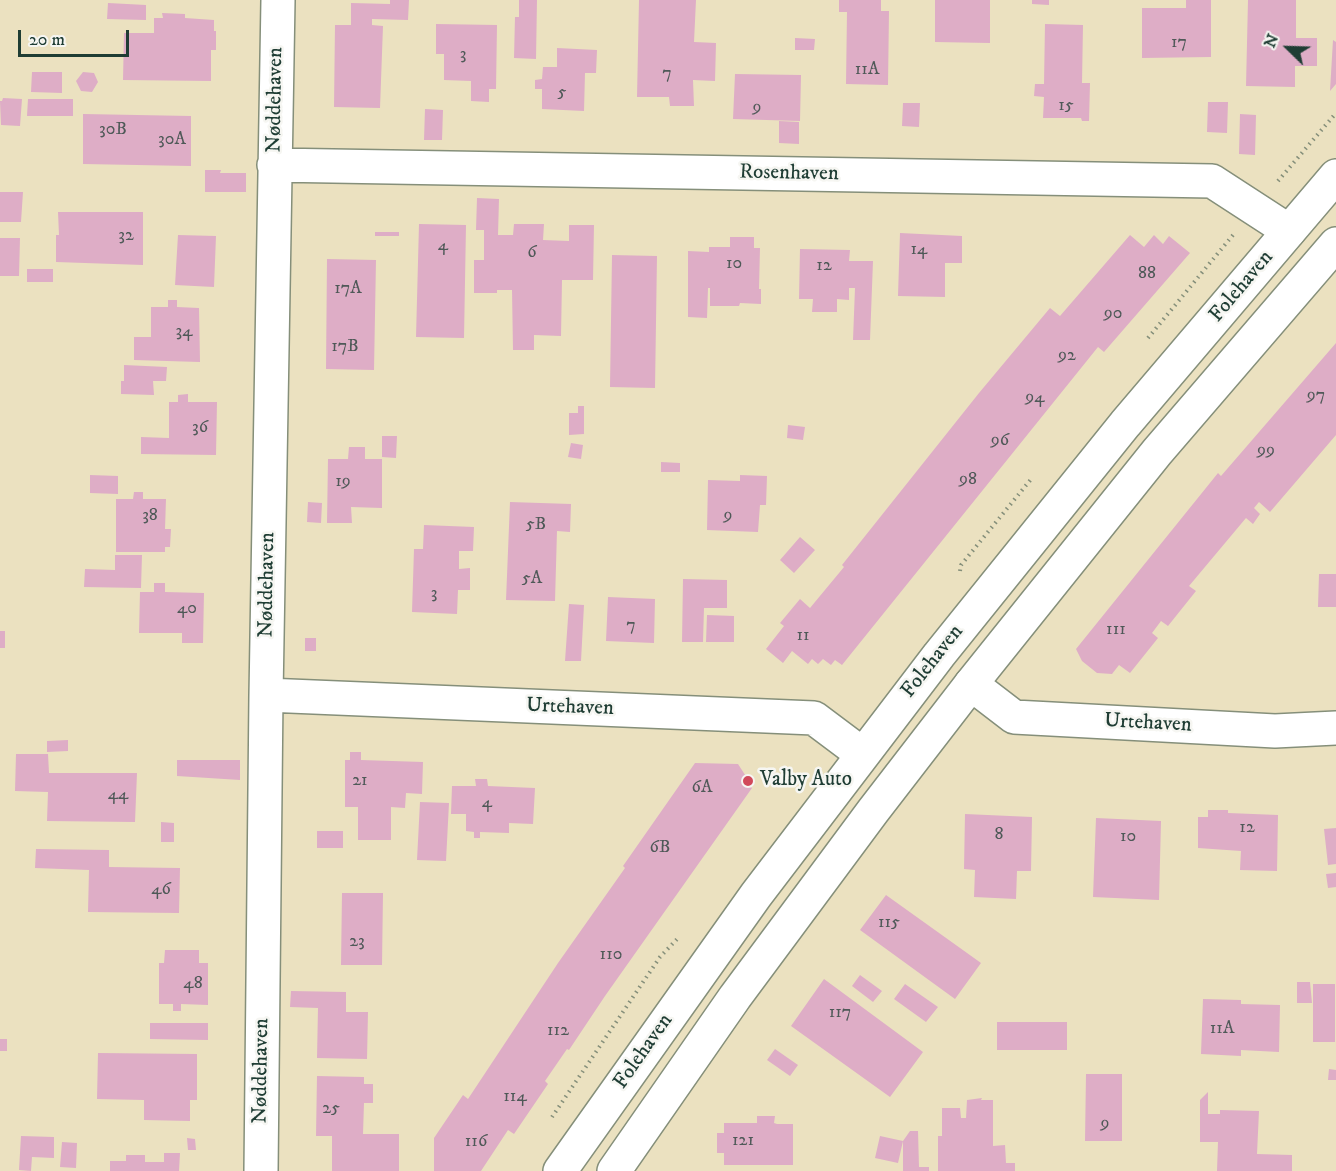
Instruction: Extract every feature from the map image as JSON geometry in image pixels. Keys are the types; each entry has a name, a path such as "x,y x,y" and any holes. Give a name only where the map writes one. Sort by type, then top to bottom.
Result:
{"street":[{"name":"Nøddehaven","path":"261,1171 266,695 278,0"},
{"name":"Rosenhaven","path":"274,165 1212,181 1289,231"},
{"name":"Folehaven","path":"560,1171 756,895 862,754 1132,415 1336,176"},
{"name":"Folehaven","path":"614,1171 735,997 971,684 1157,452 1336,244"},
{"name":"Urtehaven","path":"971,684 1014,717 1275,731 1336,728"},
{"name":"Urtehaven","path":"266,695 814,718 862,754"}],"building":[{"path":"390,0 409,0 408,20 372,19 372,25 383,26 380,108 334,107 335,25 351,25 351,3 390,4"},
{"path":"519,0 537,0 536,59 514,58 515,17 519,17"},
{"path":"639,0 696,0 694,42 716,43 715,81 693,80 694,106 670,106 669,97 637,97"},
{"path":"839,0 881,0 881,11 889,11 888,85 846,84 847,12 839,12"},
{"path":"935,0 990,0 990,43 935,42"},
{"path":"1032,0 1049,0 1049,5 1032,4"},
{"path":"1186,0 1211,0 1211,57 1142,58 1142,8 1186,8"},
{"path":"1248,0 1296,0 1296,38 1317,38 1317,66 1295,66 1295,87 1246,86"},
{"path":"108,3 146,5 146,20 107,19"},
{"path":"162,13 185,14 185,18 214,20 216,50 211,50 211,81 123,80 124,33 154,33 154,18 163,18"},
{"path":"436,24 497,25 496,89 489,89 489,102 471,101 471,81 444,80 444,54 436,54"},
{"path":"1045,24 1083,25 1082,83 1090,83 1089,121 1082,121 1081,118 1043,118 1044,97 1034,96 1035,84 1044,84"},
{"path":"795,38 815,39 814,50 795,50"},
{"path":"1333,40 1336,42 1336,84 1330,91"},
{"path":"557,48 597,50 596,73 585,73 584,111 542,109 542,89 535,89 535,80 542,79 543,67 557,67"},
{"path":"32,72 62,72 62,93 31,92"},
{"path":"83,72 94,73 98,82 92,92 81,91 76,81"},
{"path":"735,74 801,75 800,121 733,119"},
{"path":"3,98 22,99 20,126 1,125 0,101"},
{"path":"28,99 73,99 73,116 27,116"},
{"path":"1208,102 1228,102 1227,133 1207,132"},
{"path":"903,103 920,103 919,127 902,126"},
{"path":"425,109 443,110 442,140 424,140"},
{"path":"83,114 191,116 191,166 83,164"},
{"path":"1240,114 1256,115 1255,155 1239,154"},
{"path":"779,121 799,122 799,144 779,143"},
{"path":"205,170 221,170 220,173 246,173 246,192 205,192"},
{"path":"0,192 23,192 21,222 0,222"},
{"path":"477,198 499,199 498,235 513,235 514,224 544,224 543,240 569,241 569,225 594,225 593,280 562,280 561,336 534,335 534,350 513,350 512,290 497,290 497,293 474,293 474,260 484,260 484,230 476,230"},
{"path":"58,212 143,212 143,265 56,262 56,235 59,235"},
{"path":"419,224 466,225 464,338 416,337"},
{"path":"375,232 399,232 399,236 375,236"},
{"path":"900,233 962,236 962,263 945,263 945,297 898,296"},
{"path":"178,235 216,236 214,287 175,285"},
{"path":"1130,235 1144,247 1154,235 1163,244 1169,236 1190,253 1104,352 1098,347 842,665 835,660 831,665 823,659 818,664 812,659 808,664 792,651 783,663 766,649 784,626 780,623 800,599 810,608 979,393 1050,308 1060,316"},
{"path":"730,237 754,237 754,248 760,248 761,304 740,303 739,306 710,306 710,288 708,288 707,318 688,317 688,251 709,252 709,247 730,247"},
{"path":"0,238 20,238 19,276 0,276"},
{"path":"800,249 850,250 849,261 873,261 870,340 853,340 855,288 849,288 849,300 837,299 837,312 812,312 813,299 799,299"},
{"path":"612,255 657,256 655,388 610,387"},
{"path":"327,259 376,260 374,370 326,369"},
{"path":"27,269 53,269 53,282 27,282"},
{"path":"168,300 177,300 177,307 199,308 200,362 134,360 134,337 151,337 151,307 168,307"},
{"path":"1336,343 1336,435 1270,512 1259,502 1254,508 1260,514 1253,524 1246,518 1189,586 1196,591 1168,626 1161,621 1152,633 1158,638 1130,673 1119,665 1112,674 1097,673 1082,661 1076,649 1218,473 1221,476"},
{"path":"124,365 167,367 166,381 153,381 154,395 121,394"},
{"path":"188,394 188,402 217,402 216,455 141,454 141,437 169,438 169,402 178,402 178,395"},
{"path":"578,406 584,406 584,434 569,435 569,413 578,413"},
{"path":"788,425 805,427 803,440 787,438"},
{"path":"382,436 397,436 396,458 382,457"},
{"path":"571,443 583,445 581,459 568,457"},
{"path":"349,447 365,447 365,459 382,459 382,508 351,507 352,523 327,523 328,459 348,459"},
{"path":"661,462 680,463 680,472 661,472"},
{"path":"90,475 118,476 118,494 90,493"},
{"path":"740,475 767,476 766,505 760,505 758,532 707,530 708,480 740,481"},
{"path":"134,492 143,492 143,499 166,499 165,529 171,529 170,547 165,547 165,552 116,552 116,499 133,499"},
{"path":"308,502 322,503 321,523 307,522"},
{"path":"510,502 571,504 570,532 557,531 555,601 506,600"},
{"path":"424,525 474,527 473,551 459,551 459,569 470,568 470,590 458,590 457,614 412,612 414,549 423,549"},
{"path":"800,537 815,550 794,573 780,560"},
{"path":"115,555 142,555 141,588 84,587 85,569 115,570"},
{"path":"1319,574 1336,574 1336,607 1318,607"},
{"path":"683,579 727,580 727,608 704,608 703,642 682,642"},
{"path":"154,583 165,583 165,592 204,593 203,643 182,643 182,633 139,633 140,592 154,592"},
{"path":"608,597 655,599 654,643 606,641"},
{"path":"569,604 584,605 581,661 565,661"},
{"path":"707,615 734,616 734,642 706,642"},
{"path":"0,631 5,631 5,648 0,648"},
{"path":"305,638 316,638 316,651 305,651"},
{"path":"68,740 68,751 47,752 47,741"},
{"path":"350,752 361,752 361,760 423,762 422,794 406,793 405,808 391,807 391,840 358,840 358,807 345,807 345,760 350,760"},
{"path":"16,754 48,754 49,773 137,773 135,822 47,821 48,792 15,791"},
{"path":"177,760 240,760 240,780 177,776"},
{"path":"695,763 738,764 749,781 747,784 752,788 569,1050 567,1049 545,1081 548,1084 514,1134 508,1130 481,1171 434,1171 434,1138 463,1095 468,1099 558,963 625,868 623,866"},
{"path":"475,779 487,779 488,786 535,788 533,824 509,823 509,833 480,832 480,838 474,838 474,832 466,831 466,814 451,814 452,786 476,786"},
{"path":"420,802 449,803 446,861 417,860"},
{"path":"1208,810 1278,815 1277,871 1240,870 1241,851 1198,848 1198,817 1208,817"},
{"path":"965,814 1032,817 1031,871 1017,871 1016,899 974,897 975,870 964,869"},
{"path":"1096,818 1161,821 1159,900 1093,897"},
{"path":"161,822 174,823 174,842 161,842"},
{"path":"1336,828 1336,864 1328,865 1324,829"},
{"path":"317,831 343,831 343,848 317,848"},
{"path":"36,849 109,850 109,867 180,868 179,913 88,912 89,870 35,868"},
{"path":"1336,873 1336,887 1328,888 1326,874"},
{"path":"342,893 383,893 382,965 341,965"},
{"path":"886,895 981,963 955,999 860,930"},
{"path":"165,950 199,950 199,963 208,963 208,1005 181,1004 181,1011 173,1011 173,1004 159,1004 159,963 164,963"},
{"path":"860,975 882,991 873,1002 852,986"},
{"path":"824,979 923,1052 890,1097 791,1026"},
{"path":"1297,982 1310,982 1312,1003 1297,1003"},
{"path":"905,984 938,1007 926,1022 894,999"},
{"path":"1313,984 1335,984 1335,1042 1313,1042"},
{"path":"291,991 346,992 346,1012 368,1012 367,1059 317,1058 318,1008 290,1007"},
{"path":"1203,999 1241,1000 1241,1004 1280,1005 1279,1052 1241,1050 1241,1056 1201,1054"},
{"path":"997,1022 1067,1022 1067,1050 997,1050"},
{"path":"150,1023 208,1023 208,1040 150,1039"},
{"path":"0,1039 7,1039 7,1051 0,1051"},
{"path":"775,1049 798,1065 790,1076 767,1060"},
{"path":"98,1053 197,1054 197,1100 190,1100 190,1121 144,1120 144,1100 97,1099"},
{"path":"1329,1069 1336,1070 1336,1080 1328,1080"},
{"path":"1086,1074 1122,1074 1122,1141 1085,1141"},
{"path":"317,1076 364,1077 364,1084 373,1084 373,1103 364,1103 363,1134 399,1134 399,1171 332,1171 332,1136 316,1136"},
{"path":"1208,1092 1208,1114 1220,1114 1220,1110 1259,1111 1257,1154 1292,1155 1292,1171 1217,1171 1218,1142 1200,1142 1200,1100"},
{"path":"982,1098 981,1100 993,1100 993,1146 1005,1145 1006,1163 1015,1163 1015,1171 938,1171 938,1136 942,1136 942,1108 960,1108 961,1118 966,1118 967,1100"},
{"path":"757,1116 775,1116 774,1123 793,1124 793,1165 724,1165 724,1153 717,1153 717,1133 724,1133 724,1123 757,1123"},
{"path":"910,1131 918,1131 919,1167 929,1167 929,1171 903,1171 903,1141"},
{"path":"21,1136 54,1137 54,1158 32,1157 31,1171 19,1170"},
{"path":"880,1136 903,1141 898,1163 875,1158"},
{"path":"187,1138 195,1139 196,1150 188,1150"},
{"path":"62,1142 77,1143 76,1168 60,1167"},
{"path":"164,1153 180,1153 179,1171 110,1171 110,1161 126,1161 126,1155 145,1155 145,1162 164,1162"}],"place":[{"name":"Valby Auto","path":"748,781"}]}
